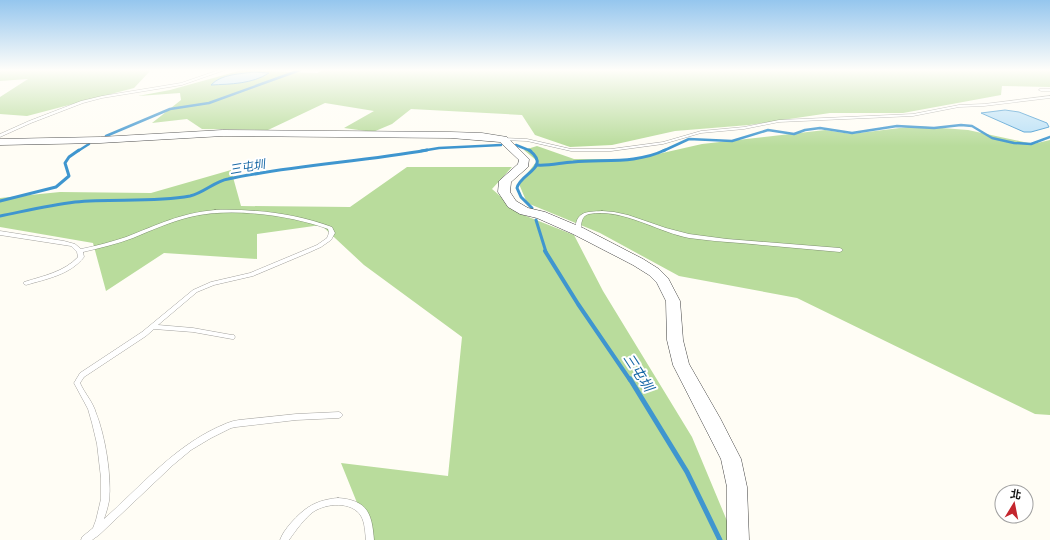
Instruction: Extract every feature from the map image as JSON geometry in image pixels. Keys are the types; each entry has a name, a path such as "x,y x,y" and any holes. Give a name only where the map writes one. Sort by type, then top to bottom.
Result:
{"street":[{"path":"0,142 100,140 223,133 474,136 503,140 524,159 524,165 505,181 504,192 512,204 524,211 541,215 578,231 638,262 654,272 663,281 673,301 675,340 681,365 714,424 731,459 737,487 738,540"}],"lane":[{"path":"0,136 82,102 113,95"},
{"path":"503,140 528,140 571,150 611,150 663,143 701,132 744,128 779,121 913,115 959,106 984,105 1050,97"},
{"path":"80,251 129,237 180,218 212,212 243,212 304,220 330,228 332,233 329,239 308,251 251,275 213,283 195,291 153,327 120,351 95,365 82,375 77,383 81,394 92,412 99,437 105,500 96,532"},
{"path":"578,231 578,221 581,216 587,213 602,212 625,216 688,236 840,250"},
{"path":"0,232 73,245 80,251 81,257 69,268 26,283"},
{"path":"153,327 193,330 232,337"},
{"path":"85,540 96,532 151,478 193,443 231,425 281,418 339,415"},
{"path":"284,540 311,509 325,503 340,502 354,505 363,512 369,524 370,540"}],"green space":[{"path":"3,95 106,95 27,116 0,114 0,97"},
{"path":"180,95 1000,95 903,113 830,113 749,125 675,131 612,145 570,147 535,135 522,115 411,109 392,124 373,132 344,128 374,111 325,103 268,130 202,129 187,119 152,123 181,100"},
{"path":"916,126 968,130 1033,144 1050,140 1050,415 1035,414 797,298 679,276 600,233 527,203 519,184 537,161 524,150 537,146 574,159 636,159 702,144 825,130 851,134"},
{"path":"407,167 512,167 492,189 521,214 574,235 603,291 692,437 735,540 372,540 341,463 448,476 462,337 364,265 321,225 257,234 257,259 164,253 106,291 93,243 0,227 0,198 60,192 151,193 231,170 241,206 350,207"}],"water":[{"path":"1005,110 1019,112 1047,123 1049,127 1031,132 1024,132 981,113"}],"waterway":[{"path":"106,136 170,109 209,103 231,95"},
{"path":"663,151 689,139 732,141 768,130 794,134 805,130 820,128 852,133 897,126 934,128 961,125 972,126 992,138 1014,143 1031,144 1050,137"},
{"path":"78,151 89,144"},
{"name":"三屯圳","path":"427,150 501,145"},
{"name":"三屯圳","path":"516,145 529,150"},
{"path":"0,201 56,187 69,176 65,163 69,157 79,150"},
{"name":"三屯圳","path":"0,216 47,206 75,202 147,200 190,196 223,180 253,174 427,150"},
{"name":"三屯圳","path":"421,151 427,150"},
{"name":"三屯圳","path":"529,150 535,156 537,161 536,165"},
{"path":"536,165 631,159 665,150"},
{"name":"三屯圳","path":"532,208 521,197 517,188 523,178 533,170 536,165"},
{"name":"三屯圳","path":"536,220 546,252"},
{"name":"三屯圳","path":"545,251 578,304 630,380"},
{"name":"三屯圳","path":"630,379 687,472 720,540"}]}
